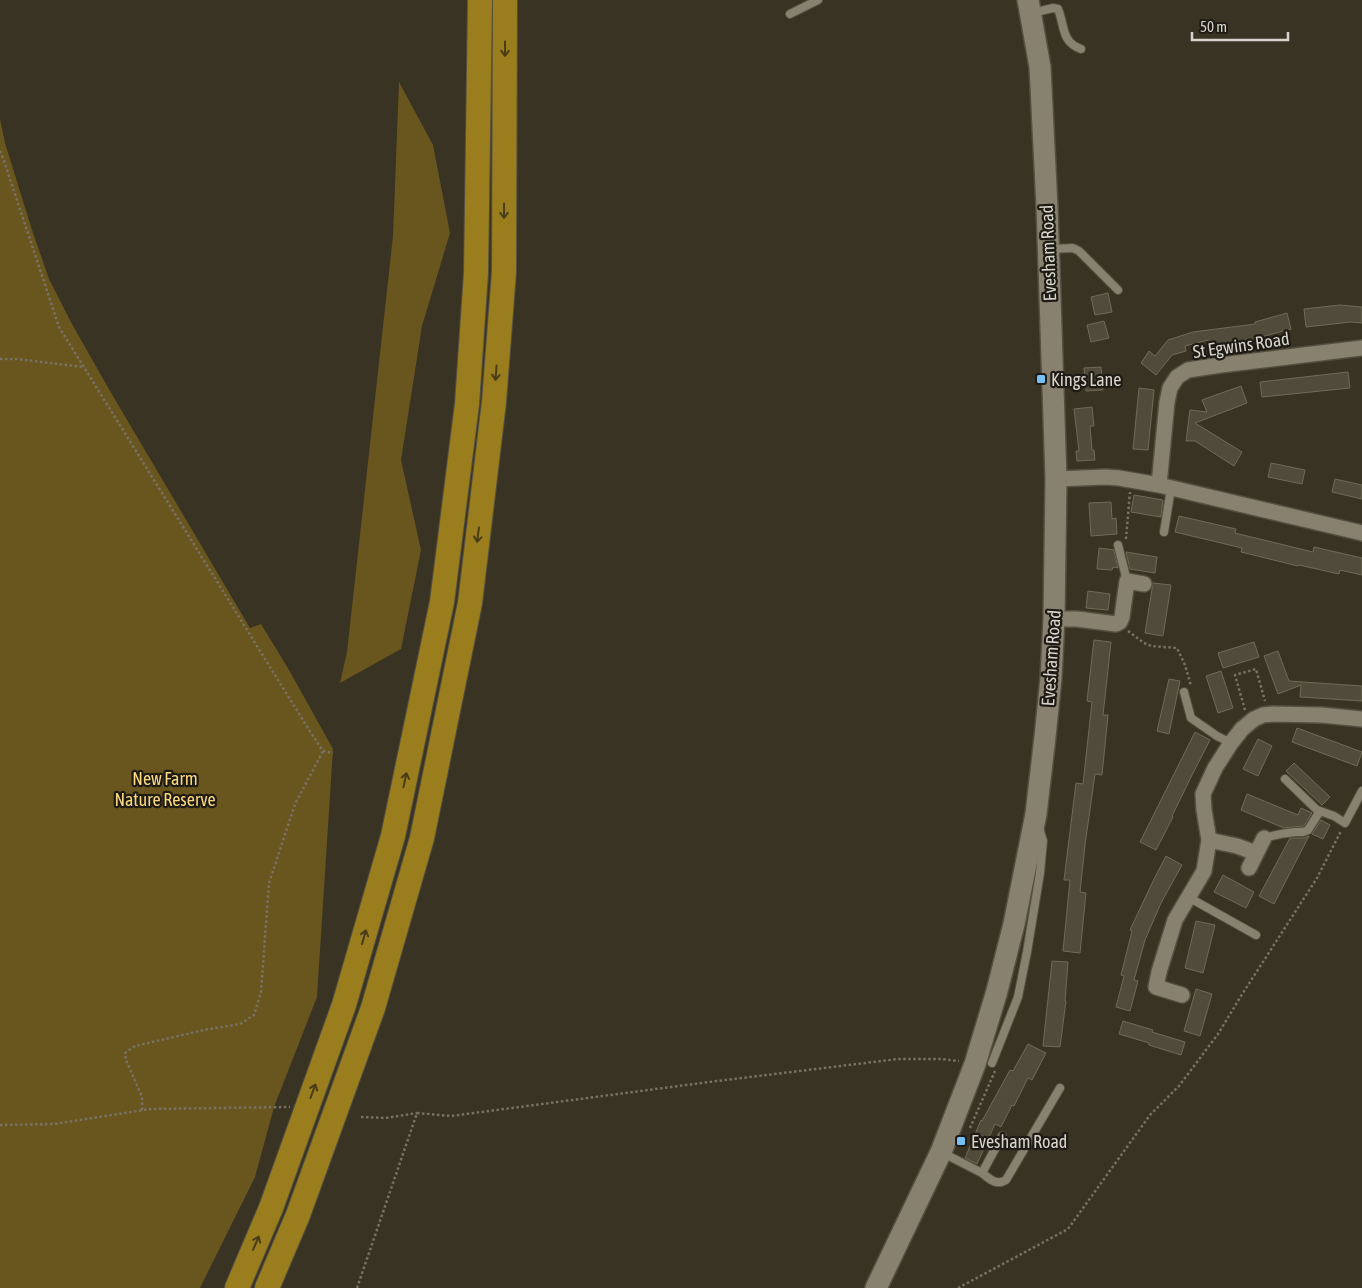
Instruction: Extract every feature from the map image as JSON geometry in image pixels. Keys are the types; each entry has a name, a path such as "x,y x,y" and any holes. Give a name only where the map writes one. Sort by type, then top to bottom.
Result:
{"highway":[{"path":"237,1288 270,1208 344,1005 393,836 442,602 467,404 476,273 480,0"},
{"path":"267,1288 298,1215 373,1008 422,838 470,603 494,402 504,272 505,0"}],"main road":[{"name":"Evesham Road","path":"876,1288 941,1152 988,1065 1007,994 1014,924 1036,814 1051,678 1054,619 1056,479 1040,67 1029,7"}],"street":[{"name":"St Egwins Road","path":"1165,487 1167,402 1170,388 1177,378 1188,370 1221,364 1362,348"},
{"path":"1056,479 1119,478 1165,487 1362,534"},
{"path":"1054,619 1078,619 1116,624 1120,622 1122,617 1127,581 1144,584"},
{"path":"1182,995 1156,987 1175,920 1204,871 1209,840 1203,794 1215,768 1231,743 1242,728 1254,718 1269,714 1321,715 1362,719"},
{"path":"1249,868 1264,838"},
{"path":"1209,840 1237,846 1256,853"}],"lane":[{"path":"790,14 818,0"},
{"path":"1029,7 1058,10 1068,42 1073,46 1081,48"},
{"path":"1048,250 1073,248 1079,250 1118,290"},
{"path":"1164,532 1165,487"},
{"path":"1118,546 1127,581"},
{"path":"1184,692 1191,718 1231,743"},
{"path":"1286,779 1317,810 1345,822 1362,791"},
{"path":"1264,838 1275,834 1304,832 1308,830 1320,811"},
{"path":"1188,897 1256,936"},
{"path":"941,1152 982,1173 992,1181 1001,1183 1006,1180 1060,1088"},
{"path":"982,1173 1002,1136"}],"path":[{"path":"0,151 4,158 59,327 306,725 323,751 333,753"},
{"path":"0,359 83,366"},
{"path":"1122,565 1132,481"},
{"path":"1116,624 1151,646 1177,648 1194,692"},
{"path":"1249,723 1235,675 1256,669 1269,714"},
{"path":"142,1110 142,1096 126,1060 125,1053 135,1046 204,1030 240,1024 254,1015 261,992 268,883 295,804 323,751"},
{"path":"958,1288 1068,1229 1150,1115 1179,1086 1218,1034 1317,878 1345,822"},
{"path":"361,1117 386,1118 417,1113 451,1116 898,1059 940,1058 988,1065 968,1131"},
{"path":"0,1125 54,1124 142,1110 292,1106"},
{"path":"357,1288 417,1113"}],"green space":[{"path":"399,82 433,145 450,233 422,326 401,460 421,550 401,649 340,683 347,652 393,236"},
{"name":"New Farm Nature Reserve","path":"0,119 5,143 49,279 72,324 250,628 261,624 333,749 317,997 274,1107 255,1177 200,1288 0,1288"}],"building":[{"path":"1108,293 1112,312 1095,315 1091,297"},
{"path":"1340,305 1362,307 1362,323 1351,322 1306,327 1304,309"},
{"path":"1287,313 1291,329 1246,341 1209,346 1208,340 1185,346 1186,351 1172,355 1156,375 1141,363 1149,351 1155,356 1168,340 1193,332 1255,324 1255,322"},
{"path":"1104,321 1109,338 1091,342 1087,325"},
{"path":"1101,367 1103,390 1086,391 1084,368"},
{"path":"1348,372 1350,388 1262,397 1260,382"},
{"path":"1241,386 1247,403 1195,423 1242,452 1234,466 1195,441 1186,441 1190,410 1207,412 1202,400"},
{"path":"1139,388 1154,390 1148,450 1133,449"},
{"path":"1092,407 1094,426 1090,426 1092,450 1094,450 1095,460 1077,461 1076,451 1079,451 1074,409"},
{"path":"1271,463 1305,470 1302,484 1268,477"},
{"path":"1335,479 1362,485 1362,499 1332,492"},
{"path":"1134,495 1163,500 1161,517 1131,512"},
{"path":"1111,502 1112,519 1116,518 1117,534 1091,536 1089,503"},
{"path":"1179,516 1236,529 1235,533 1313,552 1314,547 1362,558 1362,575 1340,570 1339,574 1298,566 1241,552 1242,548 1175,532"},
{"path":"1099,548 1114,550 1118,568 1113,567 1112,570 1097,569"},
{"path":"1126,552 1157,557 1155,573 1130,569"},
{"path":"1153,583 1171,585 1163,636 1145,633"},
{"path":"1088,591 1110,594 1108,610 1086,608"},
{"path":"1094,640 1111,642 1103,715 1108,715 1102,775 1095,774 1085,845 1080,892 1086,893 1080,953 1063,951 1070,880 1064,880 1076,783 1083,784 1092,702 1087,701"},
{"path":"1254,642 1259,657 1223,668 1218,653"},
{"path":"1278,651 1289,681 1362,686 1362,701 1300,697 1301,685 1278,694 1264,656"},
{"path":"1221,671 1233,708 1218,713 1206,676"},
{"path":"1169,679 1180,681 1169,734 1157,731"},
{"path":"1297,728 1362,752 1357,766 1292,742"},
{"path":"1195,732 1210,740 1156,850 1140,842"},
{"path":"1258,739 1272,746 1258,776 1243,769"},
{"path":"1294,763 1330,797 1322,805 1286,771"},
{"path":"1247,794 1298,815 1301,808 1312,813 1304,826 1284,828 1241,810"},
{"path":"1321,820 1330,825 1323,839 1312,834"},
{"path":"1309,836 1274,904 1259,896 1290,838"},
{"path":"1166,856 1182,865 1161,903 1145,940 1134,980 1138,981 1130,1011 1116,1007 1124,976 1121,975 1132,931 1130,930"},
{"path":"1223,875 1254,892 1246,908 1214,892"},
{"path":"1196,921 1215,925 1203,973 1185,968"},
{"path":"1052,961 1068,962 1066,1001 1060,1047 1043,1046"},
{"path":"1196,989 1212,994 1200,1036 1184,1031"},
{"path":"1123,1021 1185,1042 1181,1055 1119,1034"},
{"path":"1028,1044 1046,1053 1032,1080 1028,1078 1001,1127 995,1124 977,1164 965,1158 981,1120 1010,1070 1013,1071"}],"place":[{"name":"Kings Lane","path":"1041,379"},
{"name":"Evesham Road","path":"961,1141"}]}
